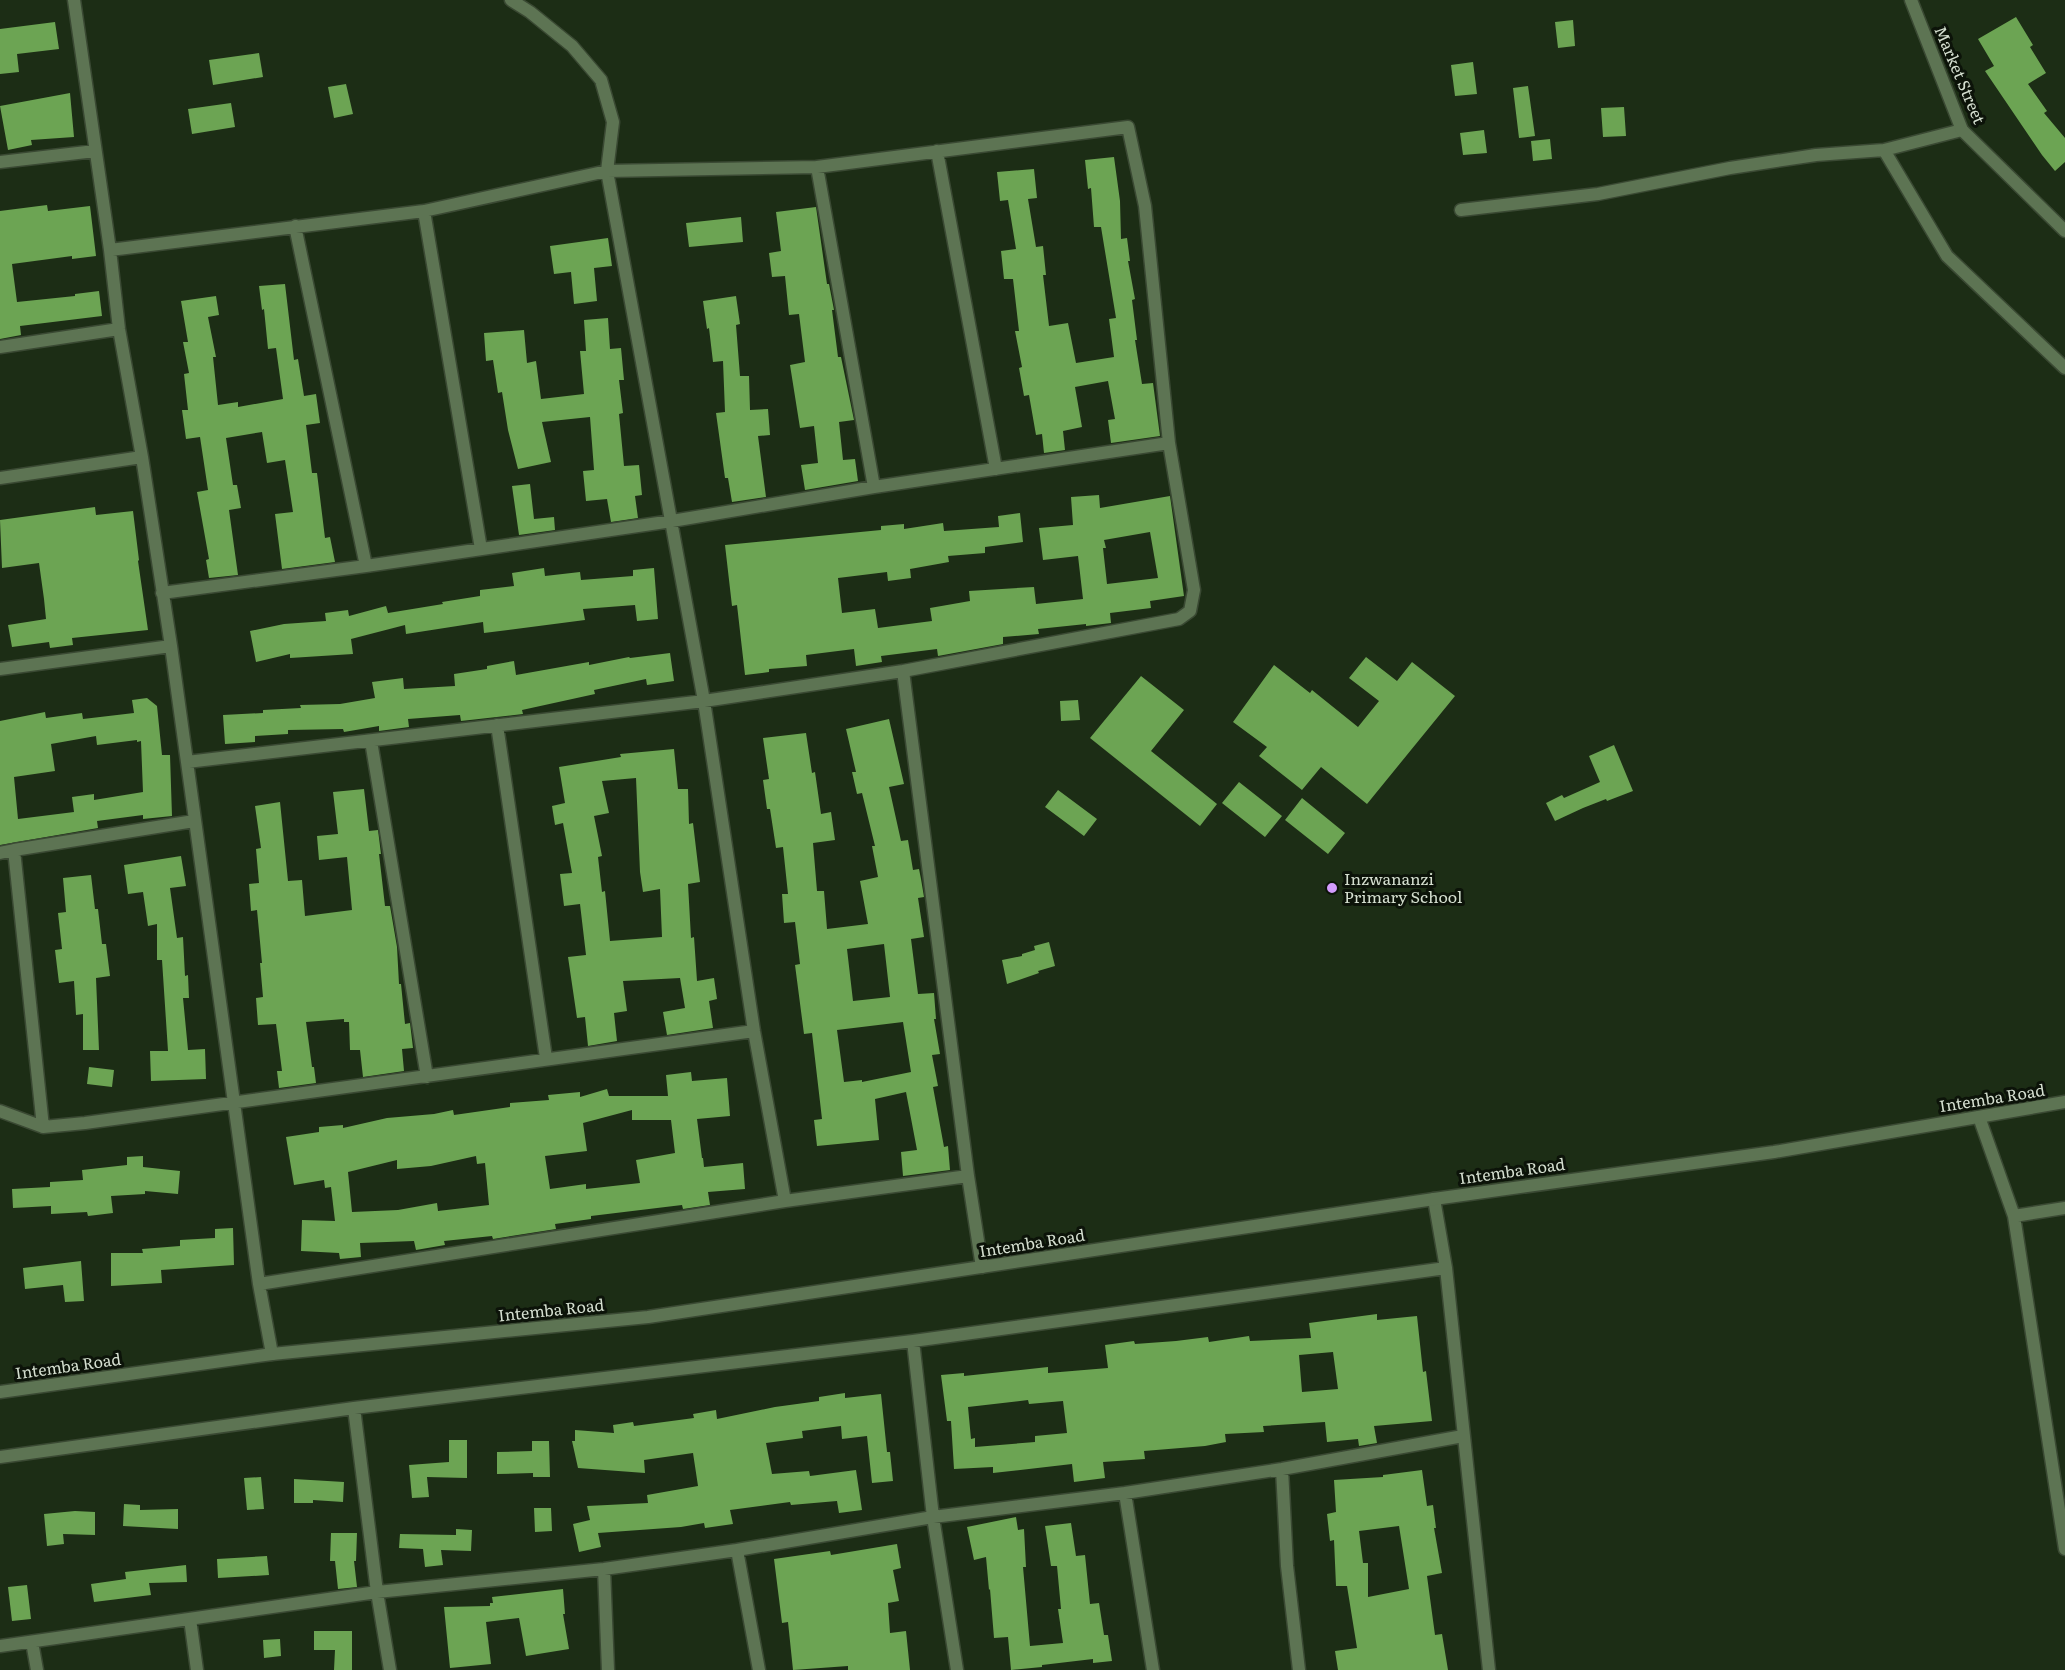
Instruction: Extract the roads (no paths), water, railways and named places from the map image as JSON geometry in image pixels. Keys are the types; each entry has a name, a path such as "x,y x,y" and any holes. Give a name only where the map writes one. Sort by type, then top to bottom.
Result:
{"street":[{"path":"74,0 119,329 142,457 171,646 259,1284 272,1354"},
{"path":"511,0 530,12 572,46 601,80 613,122 607,171 704,701 754,1031 785,1201"},
{"name":"Market Street","path":"1914,1 1962,130 2065,231"},
{"path":"110,250 424,211 607,171 817,167 1128,127 1145,206 1168,443 1194,590 1190,611 1179,619 903,671 704,701 187,762"},
{"path":"1461,210 1598,194 1816,154 1884,150 1962,130"},
{"path":"1884,150 1947,256 2065,368"},
{"path":"0,162 95,151"},
{"path":"937,151 996,469"},
{"path":"817,167 874,487"},
{"path":"424,211 481,549"},
{"path":"295,226 366,566"},
{"path":"0,347 119,329"},
{"path":"162,593 672,521 874,487 1168,443"},
{"path":"0,478 142,457"},
{"path":"0,669 171,646"},
{"path":"903,671 968,1176 982,1267"},
{"path":"497,725 546,1058"},
{"path":"371,741 427,1077"},
{"path":"0,853 194,821"},
{"path":"14,850 43,1127"},
{"path":"0,1111 43,1127 85,1123 754,1031"},
{"name":"Intemba Road","path":"0,1392 272,1354 648,1317 1434,1198 1774,1152 2065,1102"},
{"path":"1979,1117 2014,1216 2065,1549"},
{"path":"259,1284 785,1201 968,1176"},
{"path":"1434,1198 1446,1268 1489,1670"},
{"path":"2014,1216 2065,1208"},
{"path":"0,1457 354,1408 913,1341 1446,1268"},
{"path":"913,1341 933,1517 957,1670"},
{"path":"354,1408 377,1592 390,1670"},
{"path":"0,1646 377,1592 604,1569 737,1550 933,1517 1125,1493 1282,1469 1463,1436"},
{"path":"1282,1469 1287,1566 1299,1670"},
{"path":"1125,1493 1153,1670"},
{"path":"737,1550 759,1670"},
{"path":"604,1569 608,1670"},
{"path":"190,1619 197,1670"},
{"path":"32,1642 37,1670"}],"place":[{"name":"Inzwananzi Primary School","path":"1332,888"}]}
